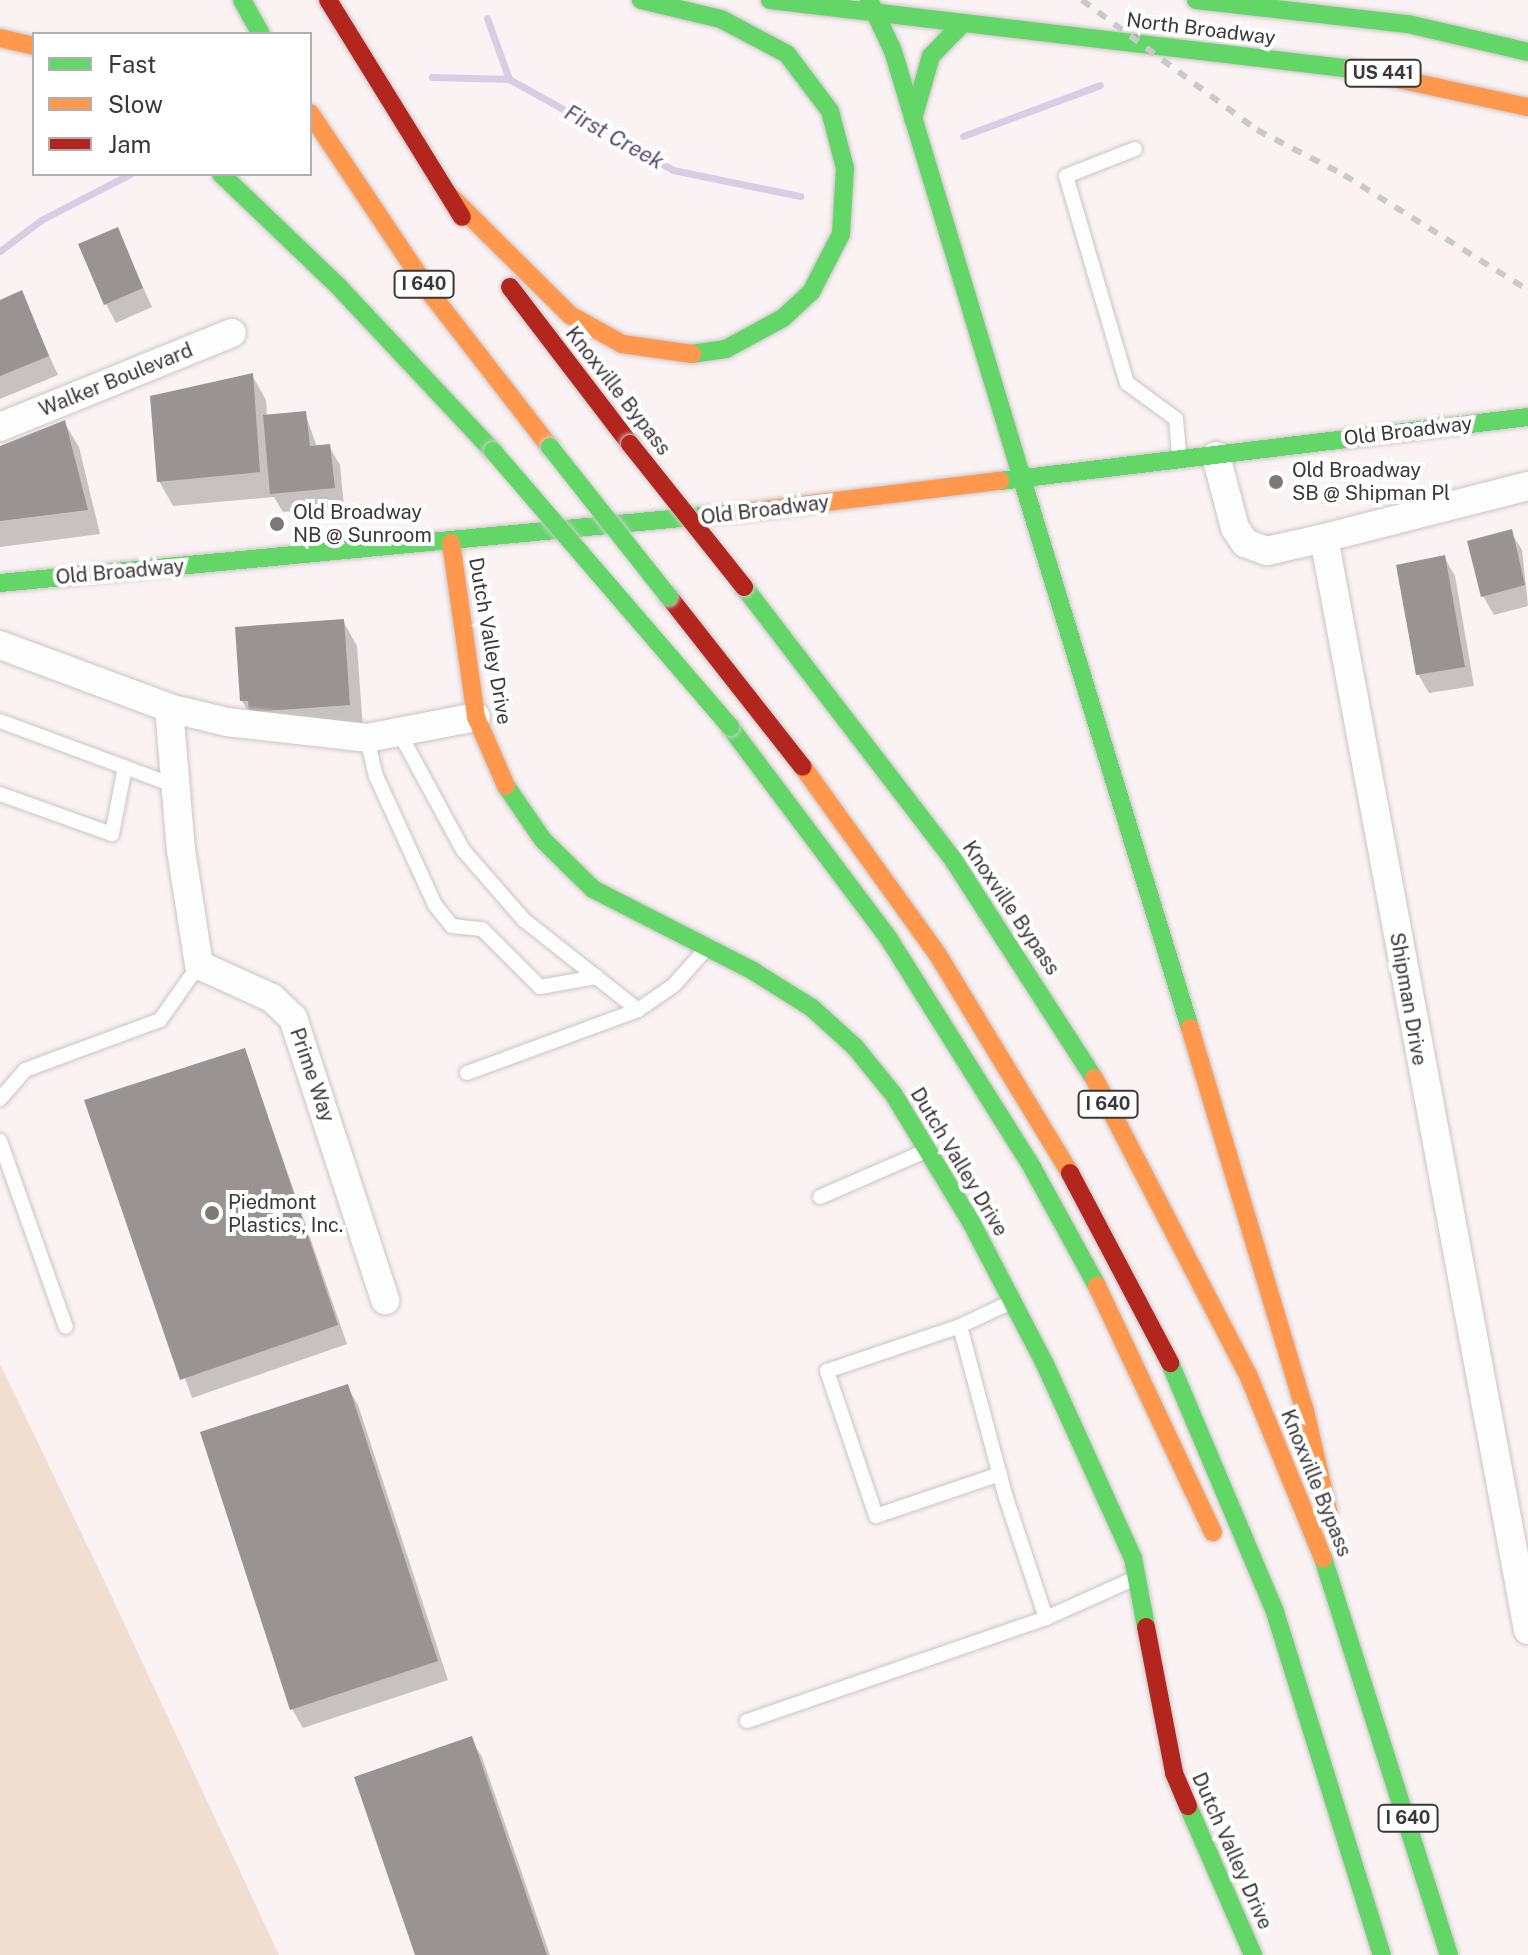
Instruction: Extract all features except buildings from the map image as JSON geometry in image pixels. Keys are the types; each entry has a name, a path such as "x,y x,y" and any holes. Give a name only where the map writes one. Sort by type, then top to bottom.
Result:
{"main road":[{"path":"242,0 260,32"},
{"name":"Knoxville Bypass","path":"328,0 488,259 954,861 1092,1074 1249,1377 1328,1571 1366,1681 1449,1955"},
{"path":"448,194 570,315 622,344 695,355 726,349 783,318 811,292 841,234 846,202 843,154 830,111 787,54 763,38 721,19 641,0"},
{"name":"North Broadway","path":"770,0 873,7 961,25 1387,73 1528,107"},
{"name":"North Broadway","path":"1196,0 1251,2 1408,24 1528,52"},
{"path":"873,7 913,122 1305,1411 1366,1681"},
{"path":"913,122 931,56 961,25"},
{"path":"0,38 32,46"},
{"name":"I 640","path":"312,116 432,295 792,751 938,955 1031,1101 1145,1310 1207,1443 1275,1612 1382,1955"},
{"path":"223,176 338,286 493,451 730,727 889,939 1033,1169 1114,1317 1224,1555"},
{"name":"Old Broadway","path":"0,583 451,543 1022,479 1528,417"},
{"name":"Dutch Valley Drive","path":"451,543 476,717 503,780 543,840 593,889 708,948 812,1008 855,1047 929,1149 1013,1302 1127,1544 1174,1773 1253,1955"}],"street":[{"name":"Walker Boulevard","path":"0,427 232,333"},
{"path":"1216,456 1235,528 1245,543 1267,551 1528,486"},
{"name":"Shipman Drive","path":"1324,538 1528,1630"},
{"path":"0,645 169,708 227,722 367,738 476,717"},
{"path":"169,708 199,965"},
{"name":"Prime Way","path":"199,965 272,998 293,1018 385,1300"}],"lane":[{"path":"1135,149 1066,176 1127,383 1176,419 1180,460"},
{"path":"0,721 176,786"},
{"path":"400,734 463,850 524,920 638,1010"},
{"path":"367,738 376,776 435,905 452,926 482,929 540,987 597,977"},
{"path":"0,794 112,834 125,767"},
{"path":"467,1073 638,1010 674,985 708,948"},
{"path":"0,1099 25,1070 160,1020 199,965"},
{"path":"0,1141 66,1327"},
{"path":"820,1197 929,1149"},
{"path":"1000,1474 876,1516 827,1371 960,1326 1013,1302"},
{"path":"960,1326 1000,1474 1046,1618"},
{"path":"747,1721 1046,1618 1136,1578"}],"shaded area":[{"path":"0,1364 102,1576 279,1955 0,1955"}],"waterway":[{"path":"487,18 509,79"},
{"name":"First Creek","path":"432,77 509,79 673,170 800,196"},
{"name":"First Creek","path":"963,136 1100,85"},
{"name":"First Creek","path":"0,251 41,220 126,176"}],"railway":[{"path":"1082,0 1257,130 1344,175 1528,290"}],"traffic: fast":[{"path":"242,0 260,32"},
{"path":"641,0 721,19 787,54 830,111 845,168 841,234 811,292 783,318 726,349 692,354"},
{"path":"770,0 1352,69"},
{"path":"869,0 893,51 1022,479"},
{"path":"1196,0 1408,24 1528,52"},
{"path":"913,119 931,56 961,25"},
{"path":"223,176 338,286 493,451"},
{"path":"1000,481 1528,417"},
{"path":"550,447 669,597"},
{"path":"493,451 730,727"},
{"path":"1022,479 1190,1028"},
{"path":"0,583 754,511"},
{"path":"744,587 954,861 1094,1078"},
{"path":"730,727 889,939 1033,1169 1097,1286"},
{"path":"506,786 543,840 593,889 753,971 812,1008 855,1047 894,1095 971,1222 1044,1362 1133,1558 1146,1627"},
{"path":"1170,1363 1275,1612 1382,1955"},
{"path":"1323,1558 1449,1955"},
{"path":"1188,1806 1253,1955"}],"traffic: slow":[{"path":"0,38 32,46"},
{"path":"1352,69 1528,107"},
{"path":"312,116 432,295 550,447"},
{"path":"448,194 570,315 622,344 692,354"},
{"path":"754,511 1000,481"},
{"path":"451,543 476,717 506,786"},
{"path":"803,767 938,955 1070,1173"},
{"path":"1190,1028 1305,1411 1328,1511"},
{"path":"1094,1078 1249,1377 1323,1558"},
{"path":"1097,1286 1213,1532"}],"traffic: jam":[{"path":"328,0 462,217"},
{"path":"510,287 630,444"},
{"path":"630,444 744,587"},
{"path":"669,597 803,767"},
{"path":"1070,1173 1170,1363"},
{"path":"1146,1627 1174,1773 1188,1806"}],"place":[{"name":"Old Broadway SB @ Shipman Pl","path":"1276,482"},
{"name":"Old Broadway NB @ Sunroom","path":"277,524"},
{"name":"Piedmont Plastics, Inc.","path":"212,1213"}]}
